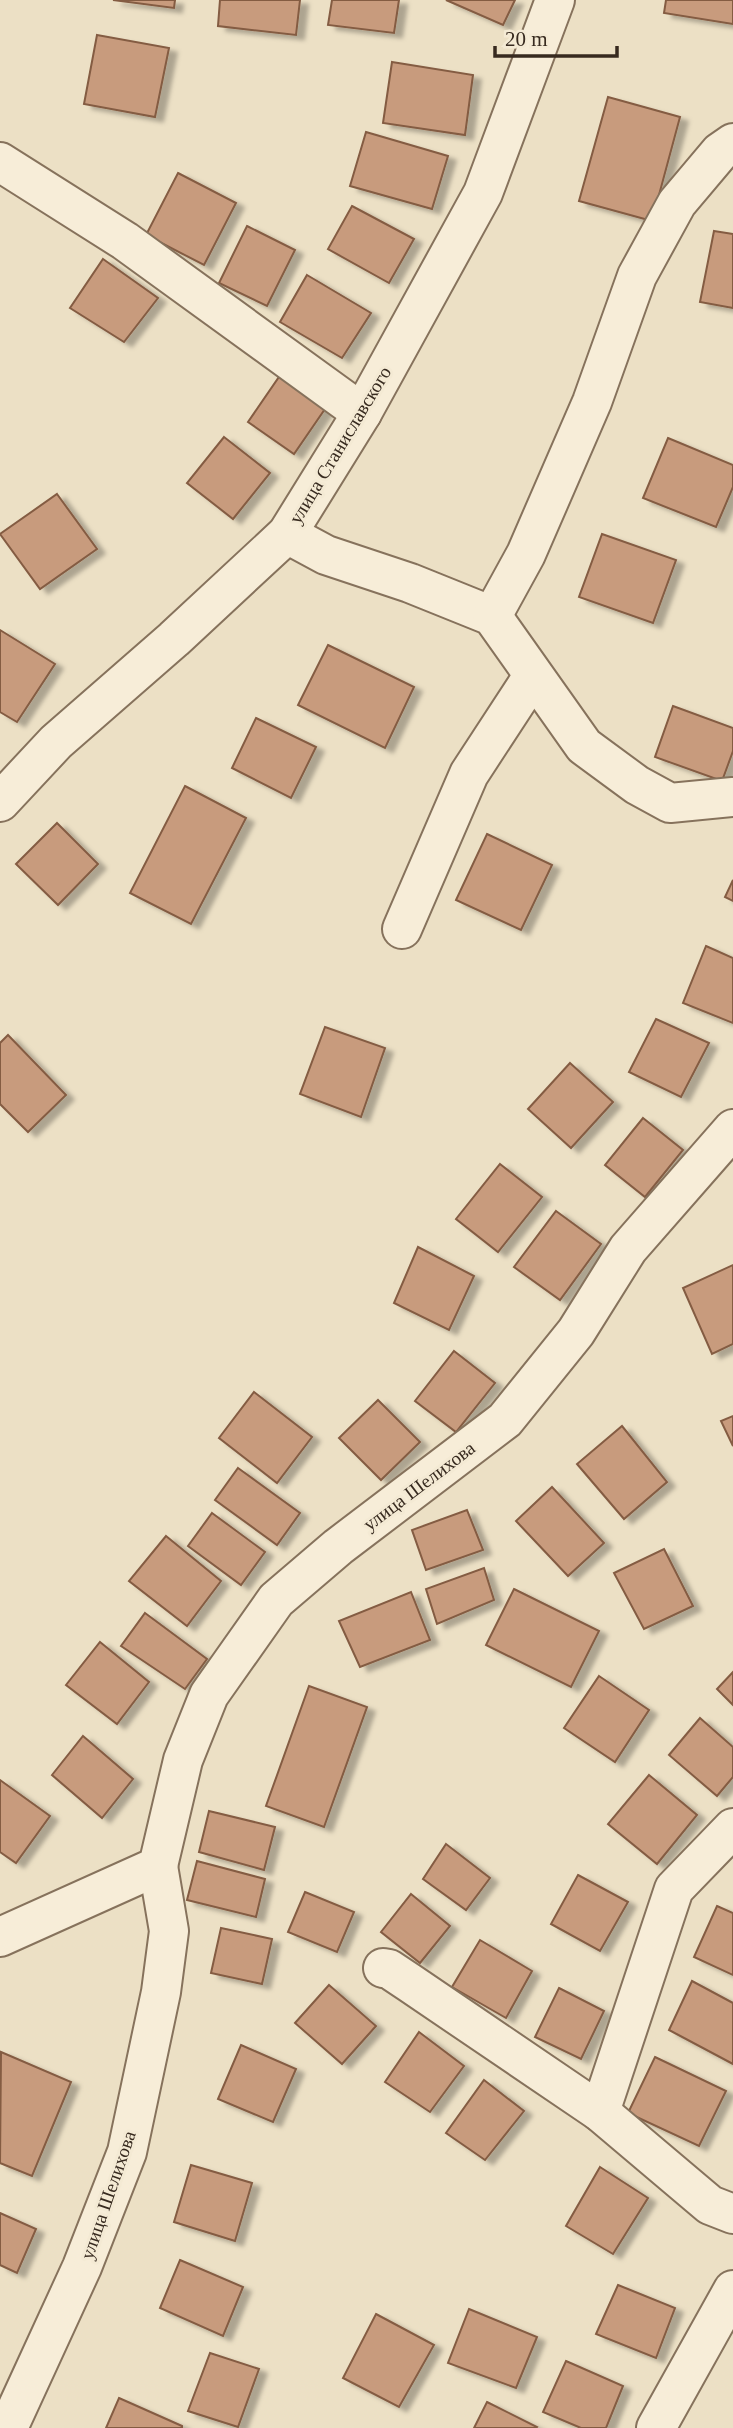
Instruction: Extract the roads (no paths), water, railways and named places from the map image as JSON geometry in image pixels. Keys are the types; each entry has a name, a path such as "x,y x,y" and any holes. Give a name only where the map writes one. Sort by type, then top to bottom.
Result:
{"street":[{"name":"улица Станиславского","path":"0,802 56,742 174,639 287,534 362,413 483,193 555,0"},
{"path":"492,616 526,554 592,402 637,276 677,204 720,152 733,143"},
{"path":"0,162 125,241 362,413"},
{"path":"287,534 326,555 410,583 492,616 584,746 637,785 670,803 733,796"},
{"path":"402,929 469,774 533,676"},
{"name":"улица Шелихова","path":"8,2428 82,2267 127,2152 161,1992 169,1931 158,1866 183,1760 209,1695 276,1600 338,1548 505,1420 576,1332 628,1250 733,1129"},
{"path":"600,2112 674,1889 733,1828"},
{"path":"0,1937 158,1866"},
{"path":"383,1968 389,1969 600,2112 710,2205 733,2214"},
{"path":"656,2428 733,2291"}]}
